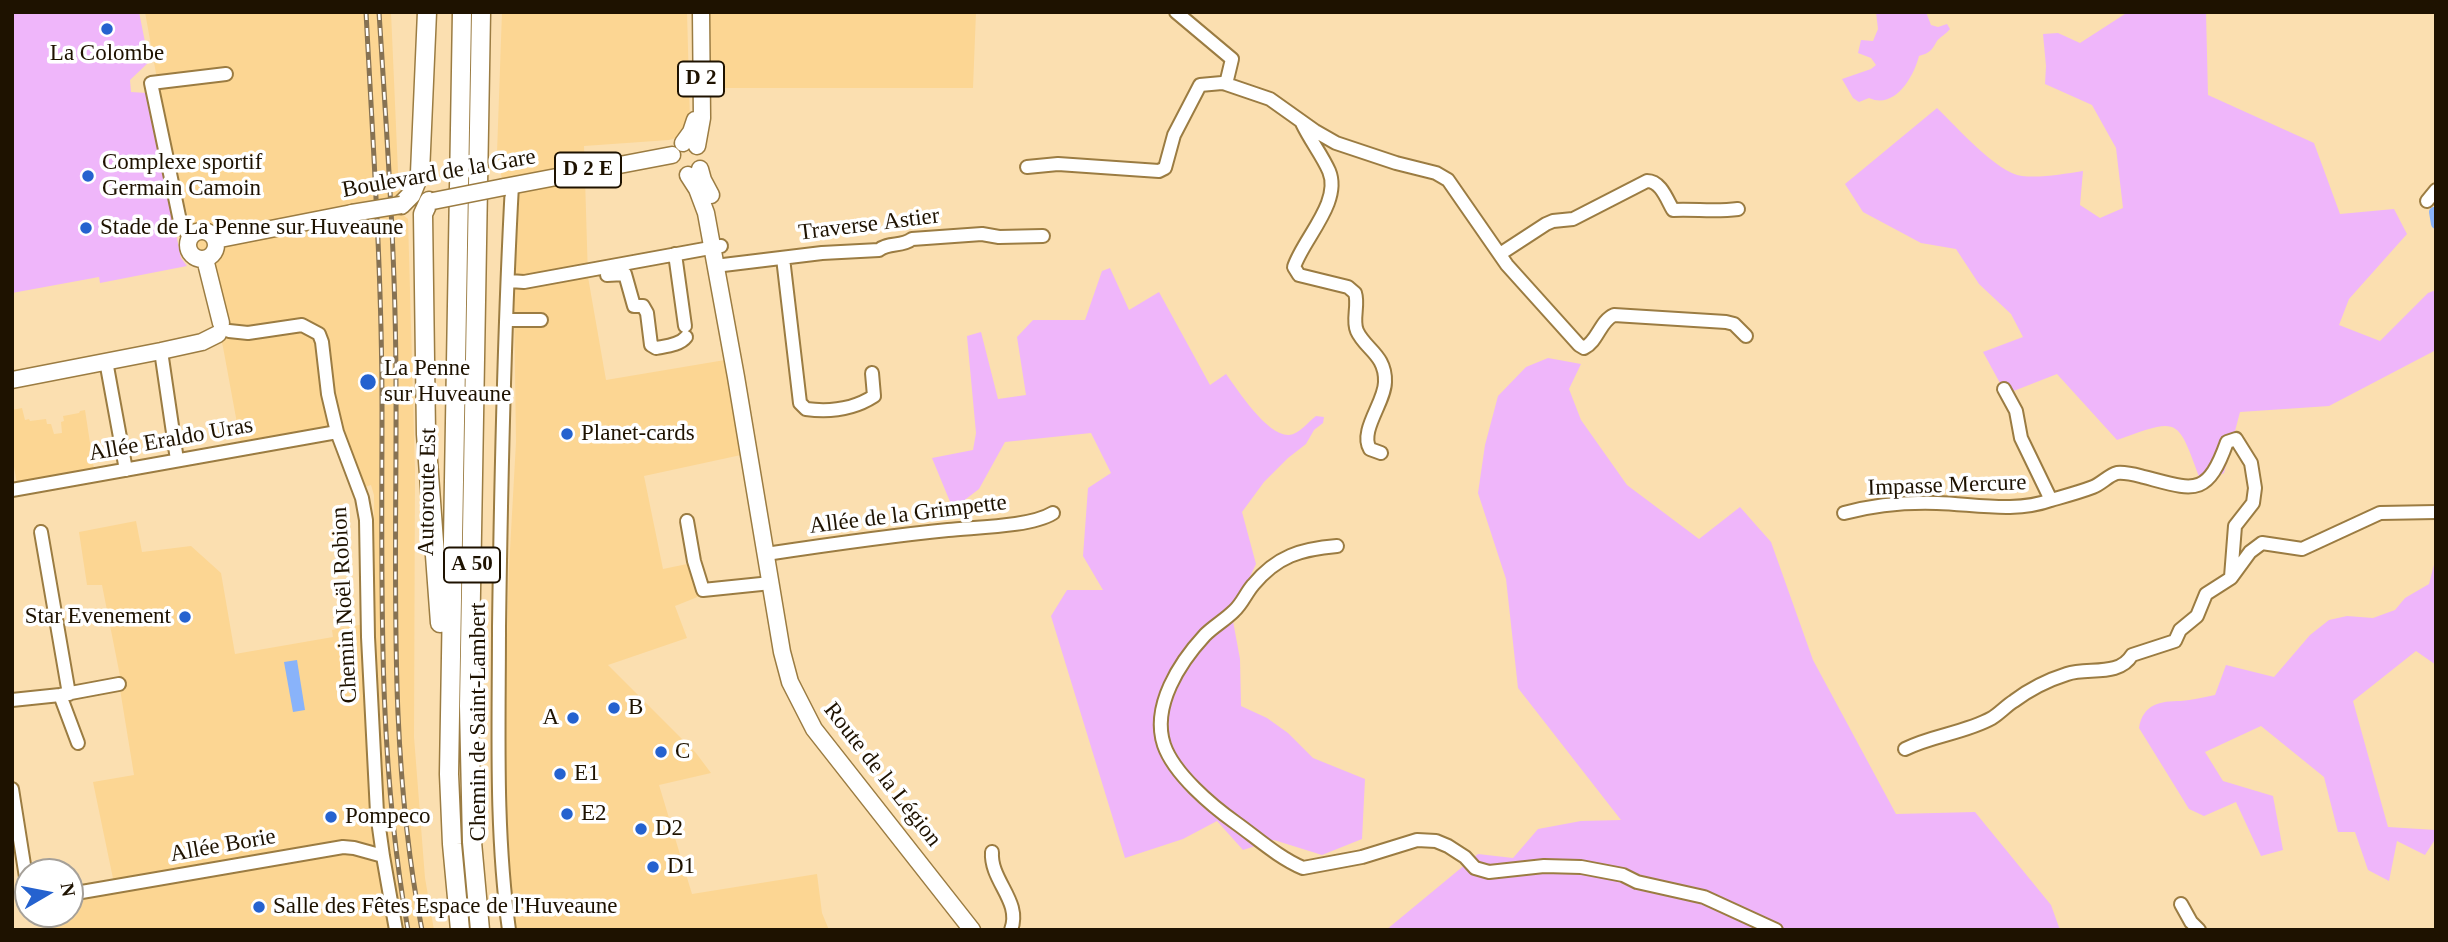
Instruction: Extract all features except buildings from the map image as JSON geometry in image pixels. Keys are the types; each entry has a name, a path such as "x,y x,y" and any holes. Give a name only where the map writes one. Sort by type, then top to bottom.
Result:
{"highway":[{"path":"423,244 403,205 417,184 420,173 426,12"},
{"name":"Autoroute Est","path":"460,930 449,774 462,12"},
{"name":"Autoroute Est","path":"480,930 472,842 469,706 481,12"},
{"path":"478,150 489,12"},
{"path":"431,201 423,214 426,434 449,774"}],"main road":[{"name":"D 2","path":"684,148 695,117 694,12"},
{"name":"D 2","path":"684,148 702,118 701,12"},
{"name":"Boulevard de la Gare","path":"215,240 508,186 684,148"},
{"path":"684,148 702,155 694,172 682,174 673,167 684,148"},
{"name":"Route de la Légion","path":"694,172 720,265 734,367 779,637 790,681 814,729 972,930"},
{"path":"205,231 215,240 213,254 205,259 200,260 191,255 187,247 189,237 195,232 205,231"},
{"path":"12,380 202,342 222,329 205,259"}],"street":[{"path":"1176,12 1232,59 1226,84"},
{"path":"189,237 180,221 151,83 226,74"},
{"path":"1027,167 1044,164 1159,171 1165,168 1174,135 1200,85 1226,84 1270,99 1336,143 1436,173 1448,180 1522,283 1584,348 1590,346 1607,318 1614,315 1726,322 1734,324 1746,336"},
{"path":"1300,120 1329,171 1331,185 1327,205 1294,267 1299,275 1348,287 1355,293 1355,326 1362,339 1375,350 1386,379 1367,435 1370,449 1381,453"},
{"path":"1500,254 1546,224 1573,219 1647,181 1657,184 1673,211 1701,209 1717,212 1738,208"},
{"name":"Chemin de Saint-Lambert","path":"508,186 509,281 499,542 497,778 508,926"},
{"path":"2427,201 2436,190"},
{"name":"Traverse Astier","path":"720,265 879,250 882,247 906,244 912,239 982,234 1043,236"},
{"path":"509,281 524,282 716,247"},
{"path":"593,270 598,277 625,274 634,306 643,306 647,313 651,345 656,348 672,345 684,341 686,332 675,254"},
{"path":"783,257 800,403 806,409 822,411 860,405 874,397 872,373"},
{"path":"506,320 541,320"},
{"name":"Chemin Noël Robion","path":"222,329 248,333 302,325 319,334 337,432 362,498 366,520 377,813 396,930"},
{"path":"161,352 177,460"},
{"path":"106,361 126,470"},
{"path":"2004,389 2016,411 2021,438 2052,500"},
{"name":"Allée Eraldo Uras","path":"12,490 337,432"},
{"name":"Impasse Mercure","path":"1844,513 1872,506 1932,503 2032,507 2096,486 2115,473 2133,474 2186,488 2198,486 2209,480 2227,442 2236,439 2251,463 2255,488 2253,503 2235,526 2231,578"},
{"path":"1905,749 1992,718 2012,702 2051,679 2068,673 2118,667 2128,663 2132,655 2175,641 2180,630 2197,616 2206,594 2231,578 2250,552 2262,543 2302,550 2380,513 2436,512"},
{"name":"Allée de la Grimpette","path":"766,554 883,537 1043,519 1053,513"},
{"path":"687,521 694,561 703,590 706,592 732,586 771,583"},
{"path":"41,533 65,694 78,743"},
{"path":"1337,546 1309,548 1292,553 1274,566 1254,584 1236,610 1208,632 1184,662 1172,683 1162,723 1163,742 1169,758 1223,814 1303,868 1362,857 1418,840 1436,841 1465,857 1475,868 1489,872 1544,866 1581,867 1623,875 1637,882 1704,897 1776,930"},
{"path":"12,700 119,684"},
{"path":"12,789 23,858"},
{"name":"Allée Borie","path":"84,892 343,847 383,856"},
{"path":"992,852 993,869 1014,912 1011,930"},
{"path":"2181,904 2199,930"}],"shaded area":[{"name":"Complexe sportif Germain Camoin","path":"12,12 139,12 149,62 130,80 131,92 147,93 181,258 187,266 100,283 99,277 12,293"},
{"path":"145,12 391,12 399,195 368,202 370,216 398,211 408,219 415,470 414,737 425,878 434,930 45,930 84,928 84,898 116,893 93,782 134,775 118,677 120,676 102,585 87,585 79,532 136,521 142,552 191,546 221,573 235,654 333,637 332,630 375,622 374,495 371,485 365,487 341,428 241,445 223,347 169,146"},
{"path":"502,12 687,12 690,122 676,138 669,140 584,146 588,277 606,380 725,360 741,455 644,476 663,569 692,563 700,596 675,606 687,638 608,665 696,753 711,773 659,785 692,894 817,874 822,913 829,930 516,930 505,831 503,779 509,568 516,442 514,299 507,205 497,153"},
{"path":"707,12 976,12 973,88 708,88"},
{"path":"1876,12 1926,12 1931,25 1938,27 1947,24 1950,29 1930,51 1919,56 1913,73 1895,95 1887,99 1869,98 1859,102 1853,98 1842,79 1876,65 1871,58 1858,53 1861,40 1873,41 1878,29"},
{"path":"2128,12 2206,12 2208,95 2314,143 2340,214 2394,209 2407,234 2349,299 2339,325 2380,341 2428,293 2436,290 2436,350 2329,406 2240,412 2224,473 2211,480 2200,479 2186,444 2174,428 2153,428 2117,440 2057,374 2006,394 1983,352 2023,337 2011,314 1979,284 1956,249 1921,243 1863,212 1845,184 1937,108 1977,148 2012,173 2037,176 2083,171 2080,205 2100,218 2123,208 2116,148 2092,105 2045,84 2043,34 2058,33 2080,43"},
{"path":"1110,268 1129,310 1159,292 1210,385 1226,374 1254,411 1280,433 1293,434 1316,416 1324,417 1323,423 1314,430 1306,444 1264,482 1242,512 1256,564 1238,602 1233,621 1240,659 1241,706 1267,718 1288,733 1313,758 1365,779 1362,839 1322,855 1274,840 1243,850 1217,821 1183,839 1125,858 1051,616 1067,590 1103,590 1083,556 1088,488 1111,473 1091,433 1005,442 979,489 953,509 932,458 973,450 976,433 967,336 981,332 998,399 1026,395 1017,337 1033,320 1085,320 1102,271"},
{"path":"1548,358 1581,364 1569,389 1581,420 1627,485 1699,539 1740,507 1771,542 1813,660 1896,814 1975,812 2051,905 2060,930 1386,930 1478,854 1513,858 1538,829 1581,821 1621,820 1518,688 1506,579 1478,493 1485,445 1498,396 1526,367"},
{"path":"22,408 25,420 46,419 54,434 62,433 63,416 85,410 94,469 17,484 12,455 12,410"},
{"path":"2436,557 2436,665 2416,651 2353,701 2388,827 2436,830 2436,838 2425,855 2397,841 2389,881 2368,870 2355,832 2338,832 2324,777 2261,726 2205,752 2223,781 2273,796 2283,850 2261,856 2236,802 2204,816 2189,809 2139,728 2144,714 2160,703 2215,695 2226,665 2274,677 2310,635 2329,620 2347,616 2373,618 2395,610 2405,598 2429,584"}],"water":[{"path":"297,660 305,710 293,712 284,662"}],"waterway":[{"path":"2434,212 2436,224"}],"railway":[{"path":"366,12 380,309 383,670 391,800 408,930"},
{"path":"379,12 394,293 395,591 399,727 403,795 422,930"}],"place":[{"name":"La Colombe","path":"107,29"},
{"name":"Complexe sportif Germain Camoin","path":"88,176"},
{"name":"Stade de La Penne sur Huveaune","path":"86,228"},
{"name":"La Penne sur Huveaune","path":"368,382"},
{"name":"Planet-cards","path":"567,434"},
{"name":"Star Evenement","path":"185,617"},
{"name":"B","path":"614,708"},
{"name":"A","path":"573,718"},
{"name":"C","path":"661,752"},
{"name":"E1","path":"560,774"},
{"name":"E2","path":"567,814"},
{"name":"Pompeco","path":"331,817"},
{"name":"D2","path":"641,829"},
{"name":"D1","path":"653,867"},
{"name":"Salle des Fêtes Espace de l'Huveaune","path":"259,907"}]}
